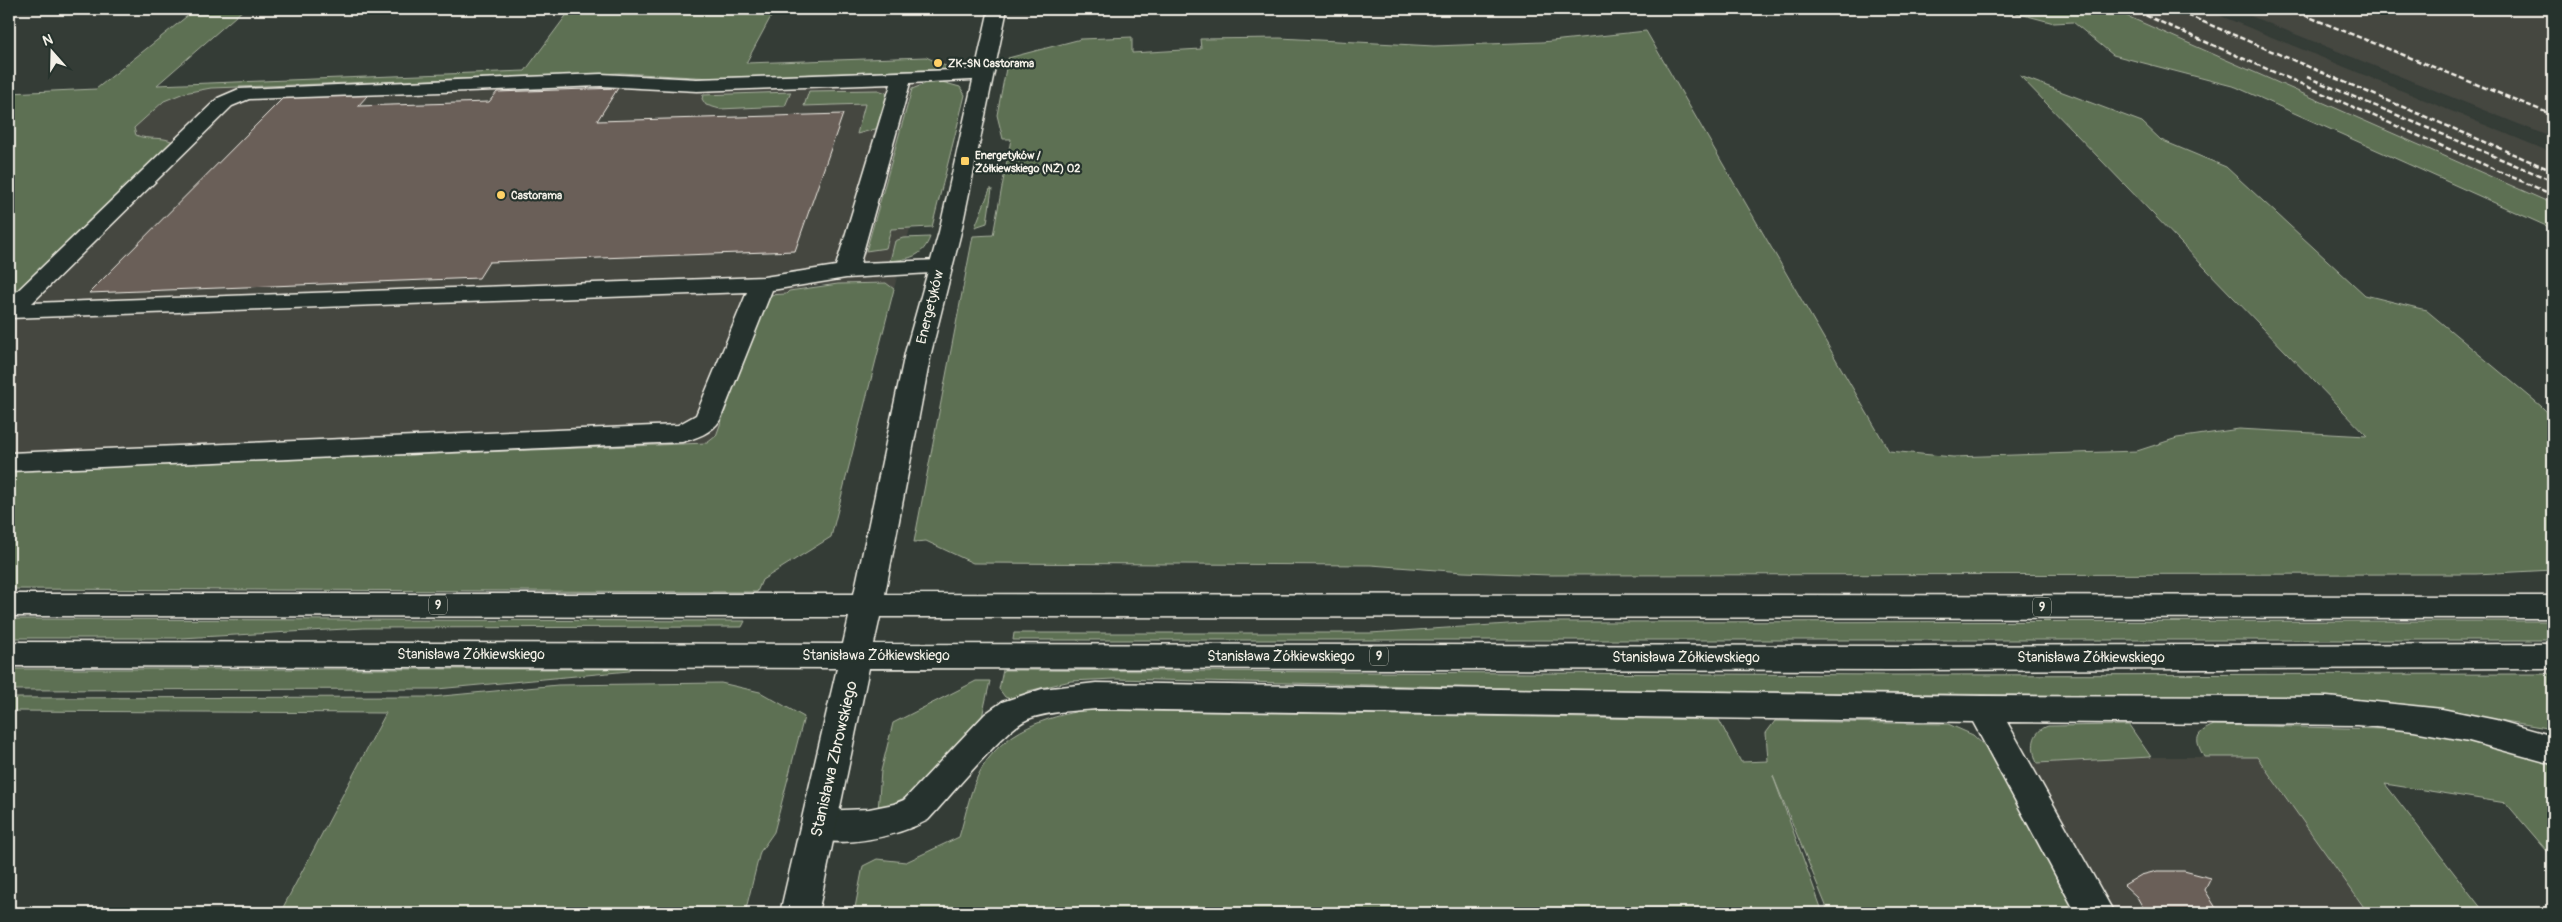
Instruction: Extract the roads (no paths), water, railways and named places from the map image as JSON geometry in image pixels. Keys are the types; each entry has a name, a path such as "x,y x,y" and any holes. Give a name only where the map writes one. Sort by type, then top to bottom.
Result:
{"main road":[{"name":"Energetyków","path":"867,606 918,353 940,267 998,9"},
{"path":"9,311 224,102 246,93 601,80 697,84 984,75"},
{"path":"846,271 902,78"},
{"path":"9,311 764,284 846,271 940,267"},
{"path":"9,462 682,433 700,426 707,420 757,294 764,284"},
{"name":"9","path":"9,605 2553,607"},
{"name":"Stanisława Zbrowskiego","path":"799,913 867,606"},
{"name":"Stanisława Żółkiewskiego","path":"9,654 1901,658 2553,656"},
{"path":"819,826 883,823 900,819 916,810 997,723 1014,711 1042,702 1096,696 1983,709 2379,712 2454,722 2553,750"},
{"path":"1983,709 2095,913"}],"railway":[{"path":"2131,9 2553,195"},
{"path":"2173,9 2553,171"},
{"path":"2289,9 2553,115"},
{"path":"2307,77 2553,181"}],"place":[{"name":"ZK-SN Castorama","path":"938,63"},
{"name":"Energetyków / Żółkiewskiego (NŻ) 02","path":"965,161"},
{"name":"Castorama","path":"501,195"}]}
